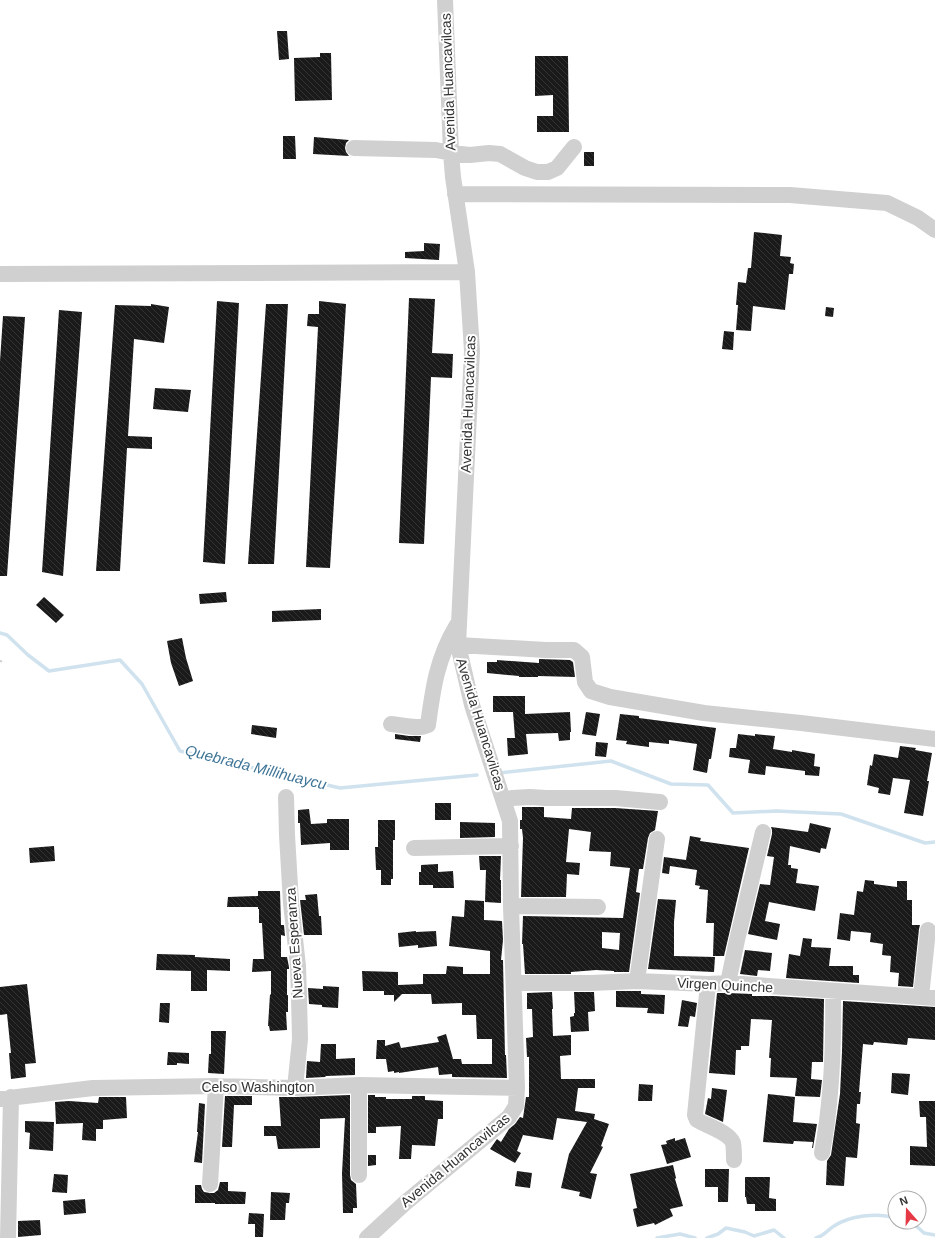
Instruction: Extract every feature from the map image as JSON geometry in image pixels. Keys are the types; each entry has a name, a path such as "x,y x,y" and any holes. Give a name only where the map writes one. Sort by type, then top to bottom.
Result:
{"street":[{"name":"Avenida Huancavilcas","path":"367,1238 405,1203 510,1117 516,1106 517,1088 511,906 510,821 472,705 458,645 472,351 467,272 455,194 451,153 445,0"},
{"path":"354,148 436,150 470,155 489,153 500,154 525,168 537,172 548,172 557,168 574,146"},
{"path":"455,194 790,195 887,203 918,218 935,230"},
{"path":"0,274 467,272"},
{"path":"391,724 415,727 423,727 428,725 435,680 441,657 459,622"},
{"path":"458,645 546,650 574,650 582,658 586,682 591,691 610,697 704,713 935,739"},
{"path":"504,801 512,798 530,796 546,798 615,798 660,802"},
{"name":"Nueva Esperanza","path":"286,797 291,903 298,966 300,1039 295,1088"},
{"path":"728,983 763,832"},
{"path":"637,981 657,839"},
{"path":"414,848 511,846"},
{"path":"511,906 598,907"},
{"path":"928,930 928,997"},
{"name":"Virgen Quinche","path":"514,983 591,983 637,981 708,984 728,983 928,997"},
{"path":"708,984 695,1115 697,1120 723,1132 731,1140 733,1144 734,1160"},
{"path":"822,1153 828,1117 834,1032 834,991"},
{"path":"359,1085 359,1175"},
{"name":"Celso Washington","path":"5,1098 94,1088 216,1086 295,1088 359,1085 517,1088"},
{"path":"210,1184 216,1086"},
{"path":"5,1098 8,1238"}],"path":[{"path":"0,661 4,662"}],"building":[{"path":"277,31 287,31 289,59 279,60"},
{"path":"320,53 331,53 332,100 295,101 294,58 320,57"},
{"path":"535,56 568,56 569,132 537,132 537,116 553,116 553,95 535,96"},
{"path":"283,136 295,136 296,159 283,159"},
{"path":"314,137 349,140 346,143 345,148 349,156 313,154"},
{"path":"584,152 594,152 594,166 584,166"},
{"path":"754,232 782,235 780,256 791,257 790,263 794,264 793,274 789,274 785,310 753,306 751,331 736,330 738,282 746,283 748,268 751,268"},
{"path":"424,243 440,244 439,260 405,258 405,252 424,251"},
{"path":"409,298 435,299 432,353 453,354 452,378 431,377 424,544 399,543"},
{"path":"217,301 239,303 225,564 203,562"},
{"path":"319,301 346,304 330,568 306,567 318,327 307,326 308,314 319,314"},
{"path":"151,304 169,307 164,343 134,339 128,436 152,437 152,449 127,448 120,571 96,571 115,305 151,306"},
{"path":"266,304 288,304 274,564 248,564"},
{"path":"826,307 834,308 833,317 825,316"},
{"path":"59,310 82,312 63,576 42,572"},
{"path":"3,316 25,317 7,576 0,576 0,361"},
{"path":"724,331 734,332 733,350 722,349"},
{"path":"155,388 191,390 188,412 153,409"},
{"path":"226,592 227,602 200,604 199,594"},
{"path":"44,597 64,615 56,623 36,605"},
{"path":"321,609 321,620 272,622 272,611"},
{"path":"182,638 193,681 179,686 171,663 167,641"},
{"path":"539,659 570,660 573,662 575,677 519,677 487,673 487,662 497,662 497,660 539,663"},
{"path":"493,696 525,696 525,714 570,712 570,740 559,741 558,733 526,734 528,754 508,756 507,738 515,738 513,712 493,712"},
{"path":"586,712 600,714 596,736 582,734"},
{"path":"620,714 639,716 639,718 716,728 707,773 693,770 697,744 669,740 669,744 649,742 649,747 626,744 627,741 616,740"},
{"path":"252,725 277,728 276,738 251,734"},
{"path":"395,734 421,736 420,742 395,739"},
{"path":"738,734 775,736 773,749 792,752 792,750 815,754 814,766 820,767 819,776 805,775 805,771 766,766 765,775 748,773 750,760 729,757 730,748 736,748"},
{"path":"596,742 608,743 606,757 595,756"},
{"path":"900,746 916,748 915,750 932,753 923,816 904,813 910,780 893,778 890,795 878,793 879,788 867,785 870,765 872,766 874,754 898,758"},
{"path":"435,803 451,803 451,820 435,820"},
{"path":"522,807 544,807 544,817 571,819 572,808 615,808 658,811 655,830 650,833 648,838 643,869 639,869 636,892 640,893 629,972 596,970 571,972 571,974 525,974 522,944 523,916 623,918 630,868 610,866 611,852 589,851 591,832 569,829 566,862 580,863 579,875 567,874 566,897 521,897 523,838 522,829 520,829 520,820 522,820","holes":["602,932 620,933 619,950 602,948"]},
{"path":"309,809 311,824 327,823 327,819 349,819 349,850 330,850 330,843 301,845 298,810"},
{"path":"378,820 395,820 395,840 393,840 393,879 391,879 391,885 381,885 381,870 376,870 375,847 378,847"},
{"path":"460,822 495,823 495,837 460,838"},
{"path":"810,823 831,828 826,849 821,848 820,853 790,846 788,865 791,865 791,868 798,869 796,883 819,886 815,911 769,902 765,921 780,924 777,940 748,934 760,884 770,885 774,857 767,856 772,834 771,827 808,832"},
{"path":"690,836 701,838 700,841 749,848 724,956 713,956 714,923 706,923 708,890 699,889 700,886 695,885 697,870 670,866 669,874 662,873 664,857 686,860"},
{"path":"54,846 55,861 30,863 29,848"},
{"path":"479,856 501,856 501,903 485,902 486,870 480,870"},
{"path":"438,864 438,872 453,871 454,888 433,888 433,885 419,885 419,872 421,872 421,865"},
{"path":"865,880 874,881 874,884 897,887 897,881 907,881 907,900 912,900 912,925 920,925 913,987 898,986 899,973 890,972 891,956 882,955 883,944 870,942 871,933 851,931 850,941 837,939 840,913 854,915 857,891 863,892"},
{"path":"258,891 280,891 281,925 284,925 285,936 281,935 281,957 287,957 289,967 289,969 287,969 287,1030 270,1031 268,1026 270,994 271,995 271,971 252,972 253,959 264,959 262,923 259,923 259,909 258,907 227,907 228,897 258,896"},
{"path":"317,894 319,916 321,916 322,935 304,935 300,900 306,900 305,895"},
{"path":"658,899 676,900 674,922 674,956 715,957 714,972 648,969"},
{"path":"465,900 484,901 484,920 502,921 503,940 501,960 503,960 505,1055 507,1078 452,1077 452,1074 439,1075 438,1067 399,1073 394,1073 394,1071 388,1072 386,1059 376,1059 377,1040 385,1040 385,1046 399,1042 401,1048 439,1042 437,1037 446,1034 453,1059 461,1059 462,1064 492,1064 492,1039 477,1039 476,1015 462,1015 462,1003 432,1004 431,994 402,994 394,1002 394,995 384,995 384,991 363,991 362,971 398,972 398,985 423,984 423,974 446,974 447,966 463,967 463,974 490,974 490,951 449,946 452,916 464,917"},
{"path":"436,931 437,946 418,948 418,945 399,947 398,933"},
{"path":"803,938 812,939 811,947 831,948 829,966 853,966 853,975 859,975 859,983 786,978 789,954 800,956"},
{"path":"745,950 772,953 770,971 758,970 757,976 740,974"},
{"path":"157,954 195,955 195,957 230,959 230,971 207,970 207,991 191,991 191,971 156,970"},
{"path":"27,984 36,1063 25,1064 26,1077 11,1079 9,1053 11,1053 7,1014 0,1015 0,987"},
{"path":"323,986 339,987 338,1008 309,1004 308,988 323,989"},
{"path":"616,991 641,991 641,994 665,995 664,1014 647,1013 648,1008 616,1007"},
{"path":"552,992 553,1036 571,1035 571,1055 560,1056 561,1079 595,1079 595,1088 578,1088 575,1111 595,1114 594,1119 609,1124 601,1146 603,1147 590,1173 597,1174 591,1199 579,1196 580,1192 561,1188 569,1154 587,1122 557,1118 553,1140 523,1135 517,1151 521,1153 515,1163 490,1149 497,1139 501,1142 509,1129 520,1117 523,1118 526,1097 529,1097 529,1057 527,1057 526,1038 533,1037 532,1009 527,1009 527,993"},
{"path":"574,992 594,992 595,1011 588,1012 589,1031 571,1032 570,1017 574,1016 575,1013"},
{"path":"717,993 824,999 823,1062 812,1062 811,1079 822,1080 820,1097 795,1096 797,1078 770,1077 771,1058 769,1058 772,1020 751,1019 749,1046 741,1046 741,1050 736,1050 735,1075 709,1073"},
{"path":"682,1000 697,1003 695,1017 690,1016 688,1027 678,1026"},
{"path":"843,1001 935,1007 935,1040 908,1038 907,1045 874,1042 873,1045 863,1044 859,1092 861,1092 860,1104 857,1104 856,1123 860,1124 857,1158 846,1157 844,1186 826,1185 827,1161 831,1155 840,1094"},
{"path":"160,1003 170,1003 169,1023 159,1022"},
{"path":"211,1031 226,1031 224,1074 208,1073 209,1054 211,1054"},
{"path":"321,1044 336,1044 336,1059 355,1058 355,1075 306,1078 307,1061 320,1062"},
{"path":"168,1052 189,1053 189,1064 177,1063 177,1065 167,1065"},
{"path":"892,1073 910,1074 908,1095 891,1093"},
{"path":"639,1084 653,1085 652,1101 638,1101"},
{"path":"712,1088 727,1090 723,1122 705,1114 708,1098 711,1099"},
{"path":"768,1094 795,1097 793,1122 817,1124 813,1148 813,1142 794,1141 793,1144 763,1142"},
{"path":"350,1095 350,1175 351,1180 356,1184 357,1208 353,1208 353,1213 343,1213 342,1173 345,1118 320,1119 320,1148 278,1149 276,1136 264,1136 264,1126 281,1126 279,1097"},
{"path":"368,1095 375,1095 375,1097 386,1097 386,1099 412,1099 412,1096 425,1096 425,1100 443,1101 443,1119 438,1119 435,1146 412,1145 411,1159 399,1159 401,1126 376,1127 376,1133 368,1133"},
{"path":"225,1096 252,1096 252,1105 234,1105 232,1147 222,1147"},
{"path":"99,1097 126,1097 127,1118 103,1120 103,1129 96,1129 96,1141 82,1140 83,1123 56,1124 55,1102 69,1101 98,1103"},
{"path":"919,1101 935,1101 935,1166 910,1165 910,1146 927,1147 926,1117 920,1117"},
{"path":"199,1103 205,1104 202,1163 194,1162 198,1132"},
{"path":"25,1121 54,1122 53,1151 29,1149 30,1133 25,1132"},
{"path":"675,1138 675,1141 685,1138 691,1157 667,1164 661,1145 667,1144 666,1141"},
{"path":"368,1155 376,1155 376,1165 368,1166"},
{"path":"673,1165 675,1179 683,1206 670,1209 673,1216 655,1225 654,1223 637,1227 633,1209 637,1208 630,1174"},
{"path":"705,1169 729,1169 728,1202 718,1202 718,1187 705,1187"},
{"path":"517,1171 532,1173 530,1188 515,1186"},
{"path":"54,1174 68,1175 67,1193 52,1192"},
{"path":"745,1177 770,1177 769,1198 776,1199 776,1211 755,1211 755,1204 747,1204 745,1197"},
{"path":"220,1182 228,1182 228,1191 246,1192 245,1204 195,1203 195,1185 201,1185 204,1192 214,1193 218,1190"},
{"path":"271,1192 290,1193 289,1203 286,1203 285,1220 270,1220"},
{"path":"85,1199 86,1213 64,1215 63,1201"},
{"path":"249,1213 264,1214 263,1237 255,1237 255,1224 248,1224"},
{"path":"40,1220 41,1235 18,1237 18,1221"}],"waterway":[{"name":"Quebrada Millihuaycu","path":"0,633 7,635 28,655 49,671 120,660 142,684 180,751 340,788 477,775"},
{"name":"Quebrada Millihuaycu","path":"499,773 611,761 671,784 708,785 733,813 776,811 841,814 925,843 935,842"},
{"path":"816,1238 822,1236 831,1228 840,1223 855,1217 872,1215 887,1216"},
{"path":"707,1238 718,1234 726,1228 745,1232 754,1236 774,1230 784,1238"},
{"path":"921,1230 924,1233 935,1235"},
{"path":"657,1238 680,1234 695,1238"}]}
